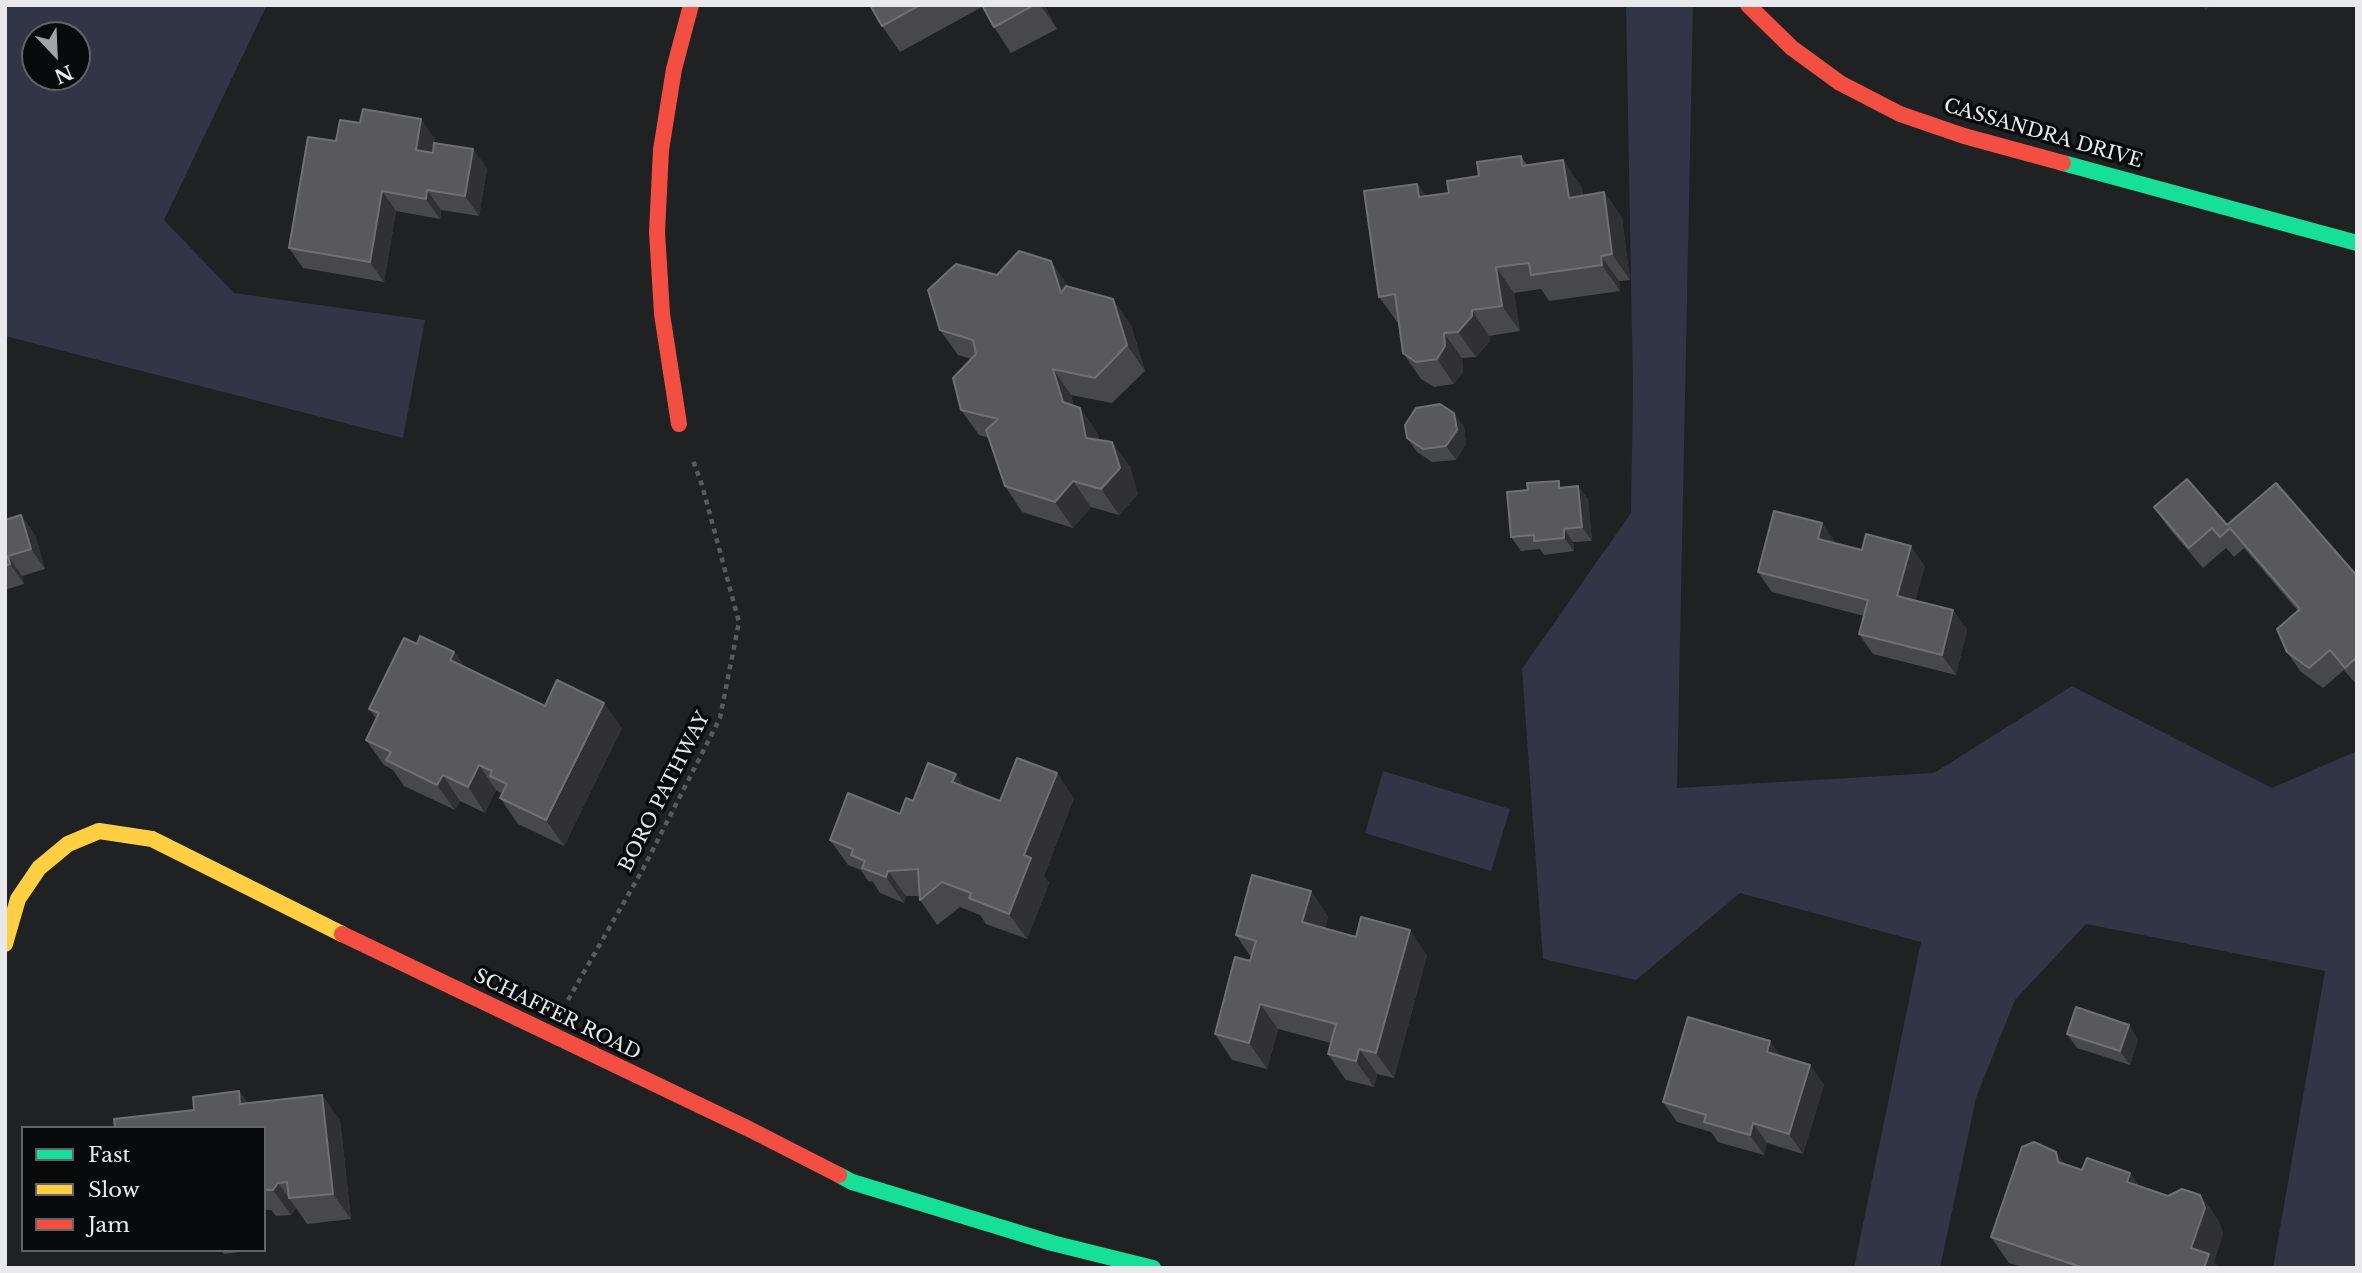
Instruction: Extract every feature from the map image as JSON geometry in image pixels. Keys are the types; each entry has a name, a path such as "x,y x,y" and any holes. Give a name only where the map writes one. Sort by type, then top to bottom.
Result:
{"street":[{"path":"680,424 662,314 657,232 662,150 674,68 691,5"},
{"name":"CASSANDRA DRIVE","path":"1748,5 1792,48 1830,76 1900,114 1964,136 2357,243"},
{"name":"SCHAFFER ROAD","path":"5,944 18,899 39,868 68,844 99,831 123,832 152,839 852,1182 1052,1243 1153,1268"}],"path":[{"name":"BORO PATHWAY","path":"548,1034 643,869 720,718 738,622 702,485 680,424"}],"shaded area":[{"path":"5,5 267,5 164,220 234,293 425,320 403,438 5,336"},
{"path":"1626,5 1693,5 1677,788 1934,773 2072,686 2272,788 2357,751 2357,1268 2273,1268 2325,971 2086,924 2015,1000 1976,1098 1940,1268 1854,1268 1921,942 1740,893 1636,980 1543,959 1522,669 1631,513 1633,388"},
{"path":"1383,771 1510,809 1491,871 1365,833"}],"building":[{"path":"870,5 920,5 882,26"},
{"path":"982,5 1034,5 994,27"},
{"path":"363,109 421,119 416,150 433,153 434,143 473,149 465,196 427,190 426,199 382,191 370,262 289,248 308,137 336,141 340,120 360,123"},
{"path":"1521,156 1522,166 1563,160 1569,198 1604,192 1612,254 1601,256 1602,265 1531,275 1529,263 1496,267 1502,306 1472,310 1472,316 1458,332 1444,333 1445,346 1437,359 1416,362 1403,353 1395,294 1379,297 1364,191 1417,184 1419,197 1449,193 1447,181 1479,176 1477,162"},
{"path":"1019,251 1051,261 1061,293 1066,286 1113,299 1127,345 1095,378 1053,369 1063,402 1080,408 1086,438 1112,442 1120,468 1101,489 1073,481 1055,502 1005,486 986,430 998,419 961,410 953,378 976,354 973,340 940,330 928,290 956,264 997,275"},
{"path":"1440,404 1454,413 1457,430 1446,446 1423,449 1407,438 1405,425 1416,408"},
{"path":"2187,479 2227,525 2276,483 2357,576 2357,657 2345,668 2330,650 2309,668 2287,652 2277,629 2300,609 2230,528 2220,537 2212,528 2189,548 2154,507"},
{"path":"1559,481 1559,488 1578,486 1582,527 1564,529 1564,538 1534,541 1534,535 1511,537 1507,492 1528,490 1527,483"},
{"path":"1774,511 1822,523 1818,539 1862,550 1866,534 1911,546 1897,596 1953,610 1942,655 1859,634 1868,600 1758,572"},
{"path":"21,515 31,549 8,556 10,564 5,566 5,520"},
{"path":"420,636 454,652 450,660 545,706 557,680 604,703 546,820 500,798 507,784 490,776 492,771 479,765 468,787 443,775 437,785 386,760 391,752 366,740 379,713 369,709 404,638 417,644"},
{"path":"1017,758 1057,773 1024,855 1031,858 1009,914 969,898 971,893 942,882 920,900 918,869 888,871 886,877 862,868 865,861 851,855 853,849 830,840 848,793 900,814 906,798 913,801 928,763 956,774 952,782 1000,801"},
{"path":"1252,875 1311,891 1302,922 1356,937 1361,917 1410,930 1376,1053 1359,1049 1356,1061 1328,1054 1336,1024 1260,1004 1249,1043 1215,1034 1235,957 1250,961 1256,941 1236,935"},
{"path":"2076,1007 2129,1025 2120,1051 2067,1034"},
{"path":"1688,1017 1770,1041 1767,1052 1810,1065 1789,1134 1753,1123 1750,1135 1704,1122 1706,1115 1663,1102"},
{"path":"239,1091 240,1104 322,1095 333,1194 289,1198 287,1182 278,1183 273,1190 266,1190 266,1126 115,1126 114,1119 194,1110 193,1097"},
{"path":"2034,1142 2056,1152 2058,1162 2082,1170 2087,1158 2130,1173 2127,1182 2168,1196 2182,1189 2200,1195 2205,1208 2191,1248 2209,1254 2204,1268 2084,1268 1991,1237 2022,1147"}],"traffic: fast":[{"path":"2063,163 2357,243"},
{"path":"839,1175 852,1182 1052,1243 1153,1268"}],"traffic: slow":[{"path":"5,944 18,899 39,868 68,844 99,831 152,839 342,934"}],"traffic: jam":[{"path":"679,424 662,314 657,232 661,150 674,69 691,5"},
{"path":"1748,5 1792,48 1840,83 1900,114 1964,136 2063,163"},
{"path":"342,934 749,1129 839,1175"}]}
